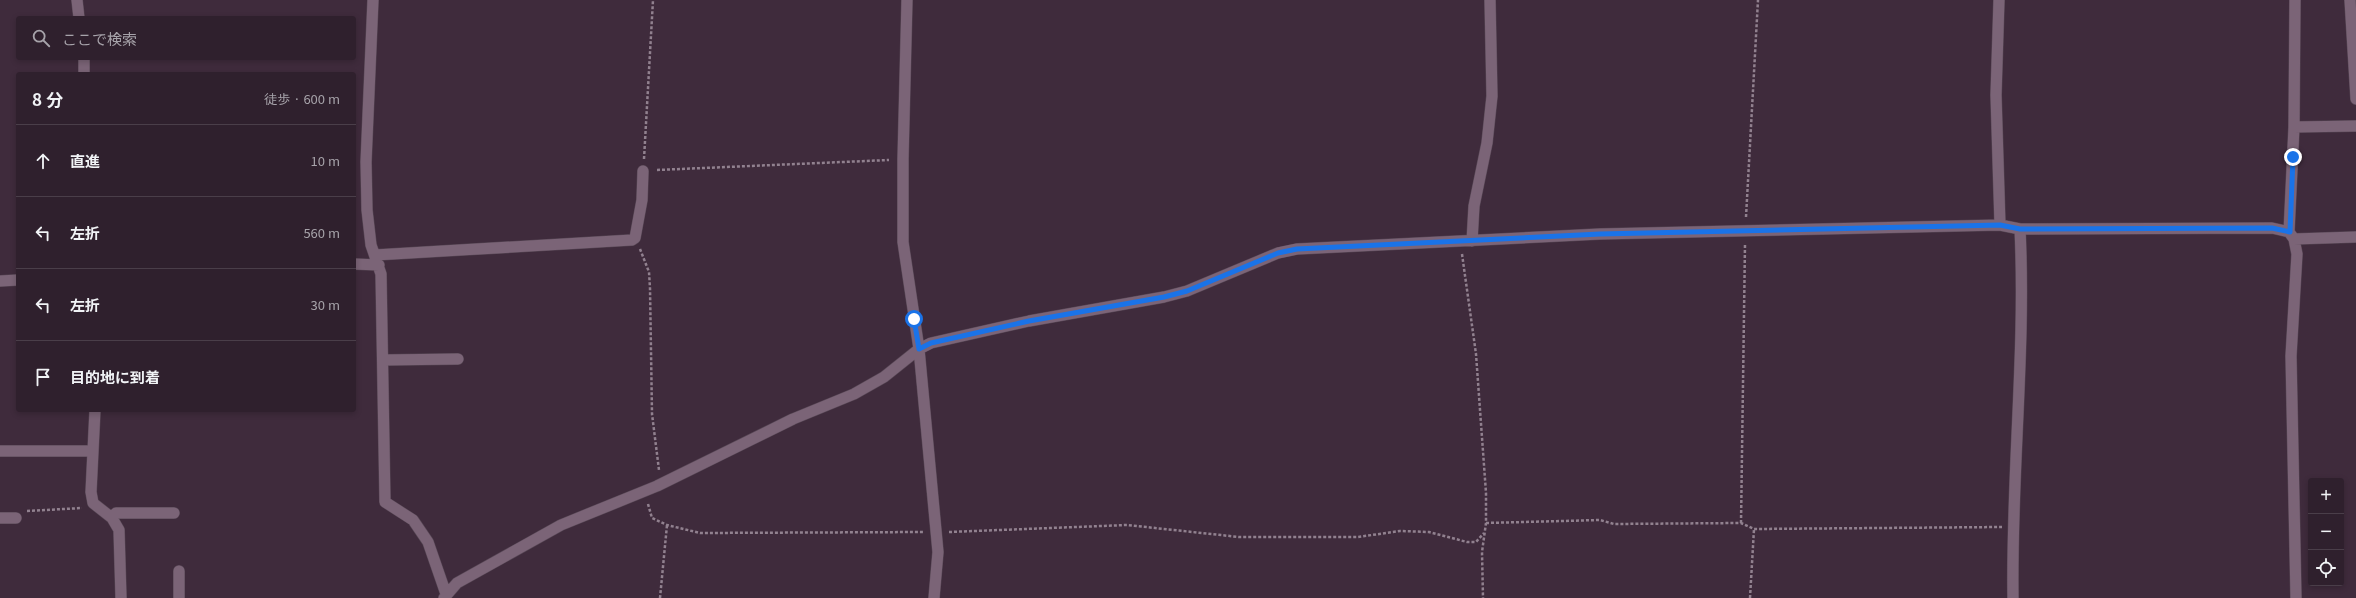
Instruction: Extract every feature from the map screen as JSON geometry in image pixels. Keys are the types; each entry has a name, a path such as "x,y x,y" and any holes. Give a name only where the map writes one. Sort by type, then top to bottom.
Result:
{"street":[{"path":"77,0 79,16"},
{"path":"373,0 366,162 367,210 381,274 385,502 414,520 428,542 445,596 457,583 561,525 645,491 793,419 854,394 884,377 919,349 931,343 1029,321 1144,302 1187,291 1278,253 1297,249 1600,234 2000,225 2020,229 2272,228 2292,236 2356,237"},
{"path":"907,0 903,159 903,242 919,349 938,552 934,598"},
{"path":"1472,241 1474,206 1487,143 1492,96 1490,0"},
{"path":"1999,0 1996,38 1996,95 2000,225"},
{"path":"2295,0 2292,236 2297,254 2291,356 2296,598"},
{"path":"2350,0 2356,99"},
{"path":"84,60 84,72"},
{"path":"2294,127 2356,126"},
{"path":"356,264 377,260 627,242 635,238 642,200 643,171"},
{"path":"2013,598 2012,527 2022,329 2020,229"},
{"path":"0,281 16,280"},
{"path":"383,360 458,359"},
{"path":"95,412 91,492 93,503 112,518 116,524 119,538 121,598"},
{"path":"0,451 92,451"},
{"path":"112,518 116,513 174,514"},
{"path":"0,518 16,518"},
{"path":"179,571 179,598"}],"path":[{"path":"653,0 643,171 903,159"},
{"path":"1741,523 1745,230 1758,0"},
{"path":"635,238 649,272 652,335 652,414 657,464 662,483"},
{"path":"1461,242 1476,354 1486,523 1484,533 1483,598"},
{"path":"645,491 652,518 667,525 700,533 936,532 1127,525 1239,537 1340,537 1400,531 1429,532 1467,542 1476,542 1484,533"},
{"path":"16,518 27,511 82,508 93,503"},
{"path":"1486,523 1600,520 1614,524 1741,523 1754,529 2012,527"},
{"path":"660,598 667,525"},
{"path":"1750,598 1754,529"}],"route":[{"path":"914,319 919,349 931,343 1029,321 1094,309 1144,302 1187,291 1278,253 1297,249 1600,234 2000,225 2020,229 2172,230 2272,228 2290,232 2293,157"}]}
